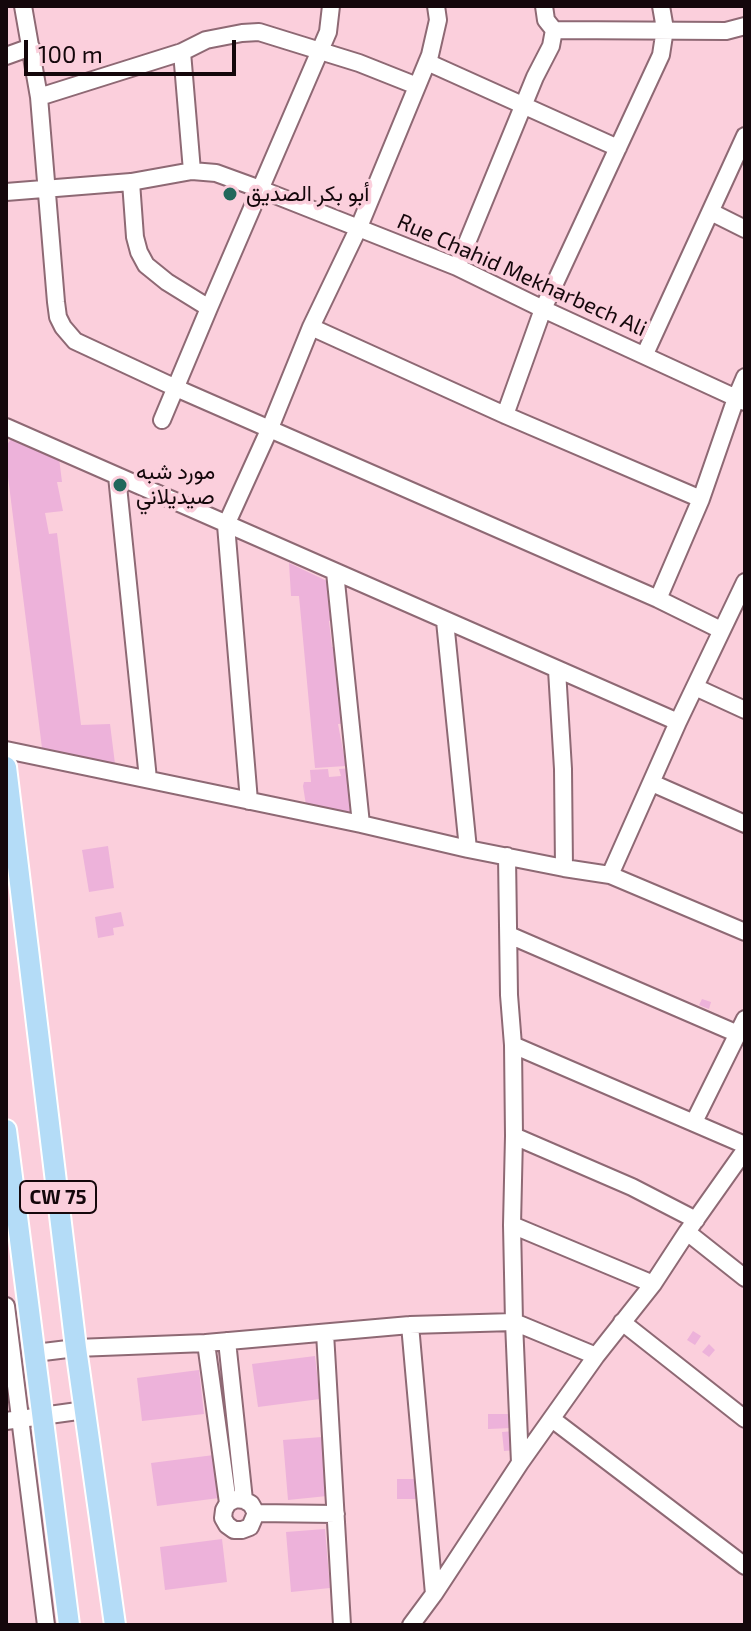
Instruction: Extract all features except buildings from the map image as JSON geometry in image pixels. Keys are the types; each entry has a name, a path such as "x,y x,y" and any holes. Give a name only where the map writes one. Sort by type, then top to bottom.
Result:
{"main road":[{"name":"CW 75","path":"6,767 76,1348 115,1625"},
{"name":"CW 75","path":"6,1130 69,1625"}],"street":[{"path":"162,420 328,32 331,6"},
{"path":"249,801 226,525 311,327 359,227 427,62 438,20 436,6"},
{"path":"457,267 551,46 554,30 546,20 544,6"},
{"path":"505,415 543,309 661,55 665,29 661,6"},
{"path":"29,8 58,317 75,341 658,599 721,630"},
{"path":"554,30 726,31 745,26"},
{"path":"39,97 182,52 206,40 259,32 359,63 417,86"},
{"path":"6,56 31,47"},
{"path":"182,52 192,171"},
{"path":"427,62 618,148"},
{"path":"645,354 745,136"},
{"name":"Rue Chahid Mekharbech Ali","path":"6,192 131,182 192,171 216,173 457,267 740,400"},
{"path":"131,182 135,237 146,265 154,274 209,308"},
{"path":"711,212 745,229"},
{"path":"311,327 701,499"},
{"path":"658,599 740,400 745,377"},
{"path":"6,427 678,722"},
{"path":"117,476 148,779"},
{"path":"335,572 361,824"},
{"path":"610,875 721,630 744,589"},
{"path":"445,621 468,849"},
{"path":"557,670 563,769 564,868"},
{"path":"695,687 745,710"},
{"path":"6,750 468,849 610,875 745,932"},
{"path":"652,783 745,824"},
{"path":"507,856 513,1045 514,1322 520,1463"},
{"path":"509,935 741,1026 694,1122"},
{"path":"411,1625 520,1463 596,1356 653,1284 745,1148 694,1122 513,1045"},
{"path":"514,1136 632,1187 691,1226 745,1278"},
{"path":"512,1225 653,1284"},
{"path":"6,1306 12,1420 46,1625"},
{"path":"35,1353 76,1348 206,1343 410,1325 514,1322 596,1356"},
{"path":"622,1322 745,1419"},
{"path":"410,1325 434,1594"},
{"path":"325,1333 342,1625"},
{"path":"227,1341 236,1501"},
{"path":"206,1343 236,1501"},
{"path":"12,1420 85,1410"},
{"path":"552,1419 745,1566"},
{"path":"236,1501 251,1504 256,1513 250,1527 242,1530 234,1530 223,1518 224,1510 236,1501"},
{"path":"256,1513 336,1514"}],"place":[{"name":"أبو بكر الصديق","path":"230,194"},
{"name":"مورد شبه صيديلاني","path":"120,485"}]}
